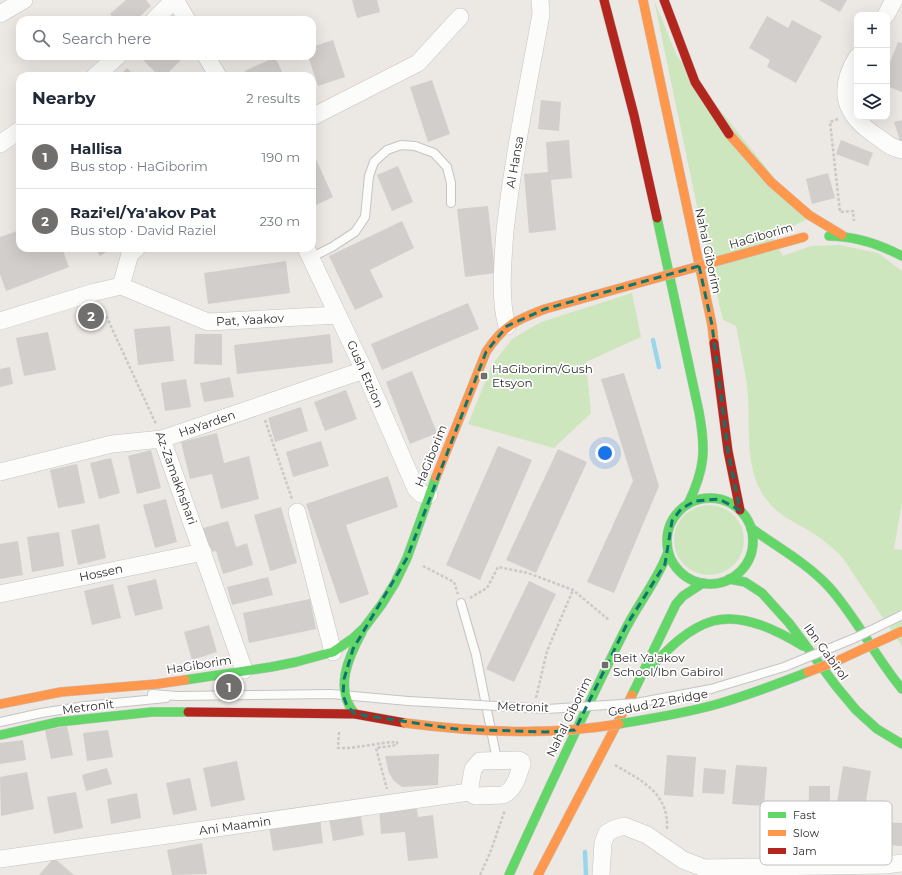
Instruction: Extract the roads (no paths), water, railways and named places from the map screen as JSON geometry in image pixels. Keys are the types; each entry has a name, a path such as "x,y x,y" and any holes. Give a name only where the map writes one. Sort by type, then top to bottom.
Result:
{"street":[{"path":"0,14 24,0"},
{"path":"158,16 175,0 184,16"},
{"name":"Al Hansa","path":"507,326 504,316 503,257 510,191 541,14 540,0"},
{"path":"604,0 620,57 701,423 704,461 688,504"},
{"name":"Nahal Giborim","path":"642,0 712,325 728,452 740,510"},
{"path":"664,0 695,82 731,137 771,182 809,215 842,235"},
{"path":"888,12 894,0"},
{"path":"316,115 418,63 460,17"},
{"path":"100,72 113,60"},
{"path":"208,60 216,72"},
{"path":"854,62 851,66 845,93 851,114 871,133 894,149 902,150"},
{"path":"0,144 16,133"},
{"name":"HaGiborim","path":"0,704 61,692 157,684 271,667 333,652 352,639 364,628 382,604 395,583 407,558 429,495 486,352 496,337 507,326 522,318 545,309 812,236 842,235 886,248 902,256"},
{"path":"0,321 95,292 121,286 130,254 132,252"},
{"name":"Gush Etzion","path":"308,253 364,370 416,489 421,494 429,495"},
{"name":"Pat, Yaakov","path":"121,286 208,322 338,315"},
{"name":"HaYarden","path":"0,472 112,444 162,439 364,370"},
{"name":"Az-Zamakhshari","path":"162,439 244,670"},
{"path":"707,498 719,499 731,503 740,510 751,528 752,545 747,561 736,574 729,579 717,583 703,583 691,580 681,573 673,563 668,552 667,544 668,529 676,515 688,504 707,498"},
{"path":"297,512 333,652"},
{"path":"751,528 773,545 806,566 824,582 845,606 886,671 902,689"},
{"name":"Hossen","path":"0,594 202,552"},
{"name":"Nahal Giborim","path":"509,875 568,744 626,626 659,574 668,552"},
{"name":"Ibn Gabirol","path":"729,579 743,580 758,589 783,616 812,652 840,692 855,709 888,738 902,744"},
{"path":"538,875 585,788 641,678 676,604 683,596 703,583"},
{"path":"641,678 666,652 688,633 711,621 736,619 762,625 790,638 812,652"},
{"path":"355,714 347,706 343,695 344,679 349,659 364,628"},
{"name":"Gedud 22 Bridge","path":"355,714 405,723 455,729 546,732 596,728 659,717 720,703 778,684 837,661 902,631"},
{"path":"0,735 58,722 152,712 355,714"},
{"path":"469,792 473,769 476,765 480,761 497,760"},
{"name":"Ani Maamin","path":"0,859 469,792 475,796 503,795 510,791 513,787 522,761 497,760"},
{"path":"601,875 603,843 607,833 624,826 647,834 683,860 704,868 891,868"}],"lane":[{"path":"316,251 332,247 355,232 365,217 369,176 374,162 387,150 401,145 415,146 434,153 447,167 451,183 451,203"},
{"path":"461,603 476,655 497,760"},
{"name":"Metronit","path":"61,701 156,694 177,696 343,695 408,701 548,708 636,702 711,689 784,667 855,638 902,615"},
{"name":"Metronit","path":"0,722 41,713 85,706 177,696"},
{"name":"Metronit","path":"25,708 46,704"}],"waterway":[{"path":"653,340 659,367"},
{"path":"585,852 586,875"}],"place":[{"name":"Razi'el/Ya'akov Pat","path":"91,316"},
{"name":"HaGiborim/Gush Etsyon","path":"484,376"},
{"name":"Beit Ya'akov School/Ibn Gabirol","path":"605,665"},
{"name":"Hallisa","path":"229,687"}]}
